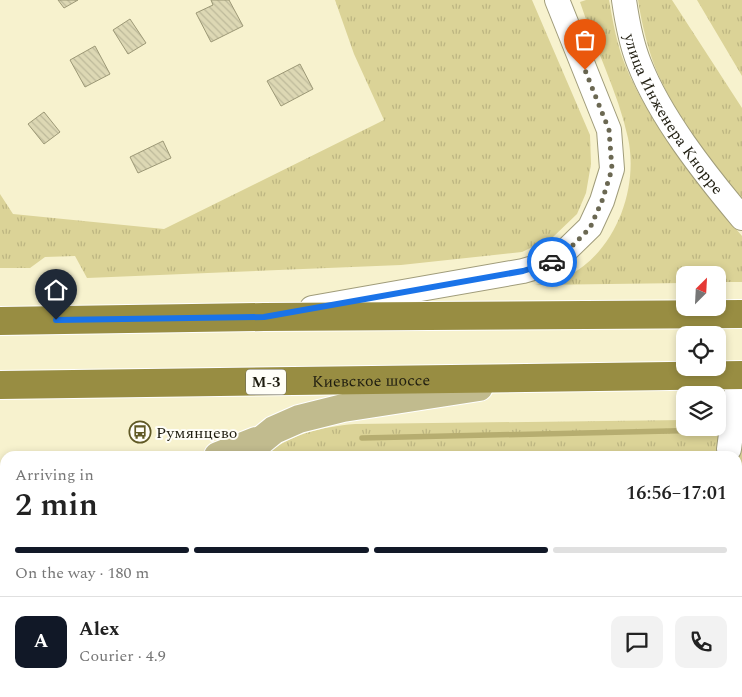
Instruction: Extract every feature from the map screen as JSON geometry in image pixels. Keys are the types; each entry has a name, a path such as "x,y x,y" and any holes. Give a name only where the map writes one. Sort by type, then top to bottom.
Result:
{"highway":[{"path":"0,321 264,317 742,314"},
{"name":"Киевское шоссе","path":"0,385 741,375"}],"main road":[{"path":"230,451 262,438 287,423 331,410 532,378"},
{"path":"248,451 262,438"}],"street":[{"path":"264,317 523,271 554,262 590,228 602,201 612,169 609,130 557,0"},
{"name":"улица Инженера Кнорре","path":"624,0 632,40 646,80 666,116 683,141 742,218"},
{"path":"729,449 741,375"}],"green space":[{"path":"335,0 532,0 590,135 591,164 586,193 577,214 553,237 522,252 401,265 87,278 75,256 45,257 30,268 0,268 0,194 13,214 164,229 384,120 354,54"},
{"path":"586,0 609,0 623,59 648,111 694,177 742,236 742,282 726,282 726,266 676,266 676,283 535,285 556,281 568,276 585,265 599,251 611,235 620,217 630,178 631,158 624,121 580,2"},
{"path":"638,0 672,0 742,108 742,199 696,139 666,91 648,47"},
{"path":"697,0 742,0 742,76"},
{"path":"726,419 742,420 742,451 270,451 284,442 307,433 330,427 355,424 676,420 676,436 726,436"}],"building":[{"path":"58,0 78,0 64,8"},
{"path":"211,0 229,0 243,26 211,42 196,13 213,5"},
{"path":"130,19 146,43 128,54 113,30"},
{"path":"95,46 110,74 85,87 70,60"},
{"path":"300,64 313,89 281,106 267,81"},
{"path":"44,112 60,132 44,144 28,124"},
{"path":"163,141 171,158 138,173 130,157"}],"waterway":[{"path":"362,438 676,431"}],"way so far":[{"path":"552,262 590,228 602,201 612,169 609,130 585,70"}],"place":[{"name":"Румянцево","path":"140,432"}],"route":[{"path":"56,320 264,317 523,271 552,262"}]}
